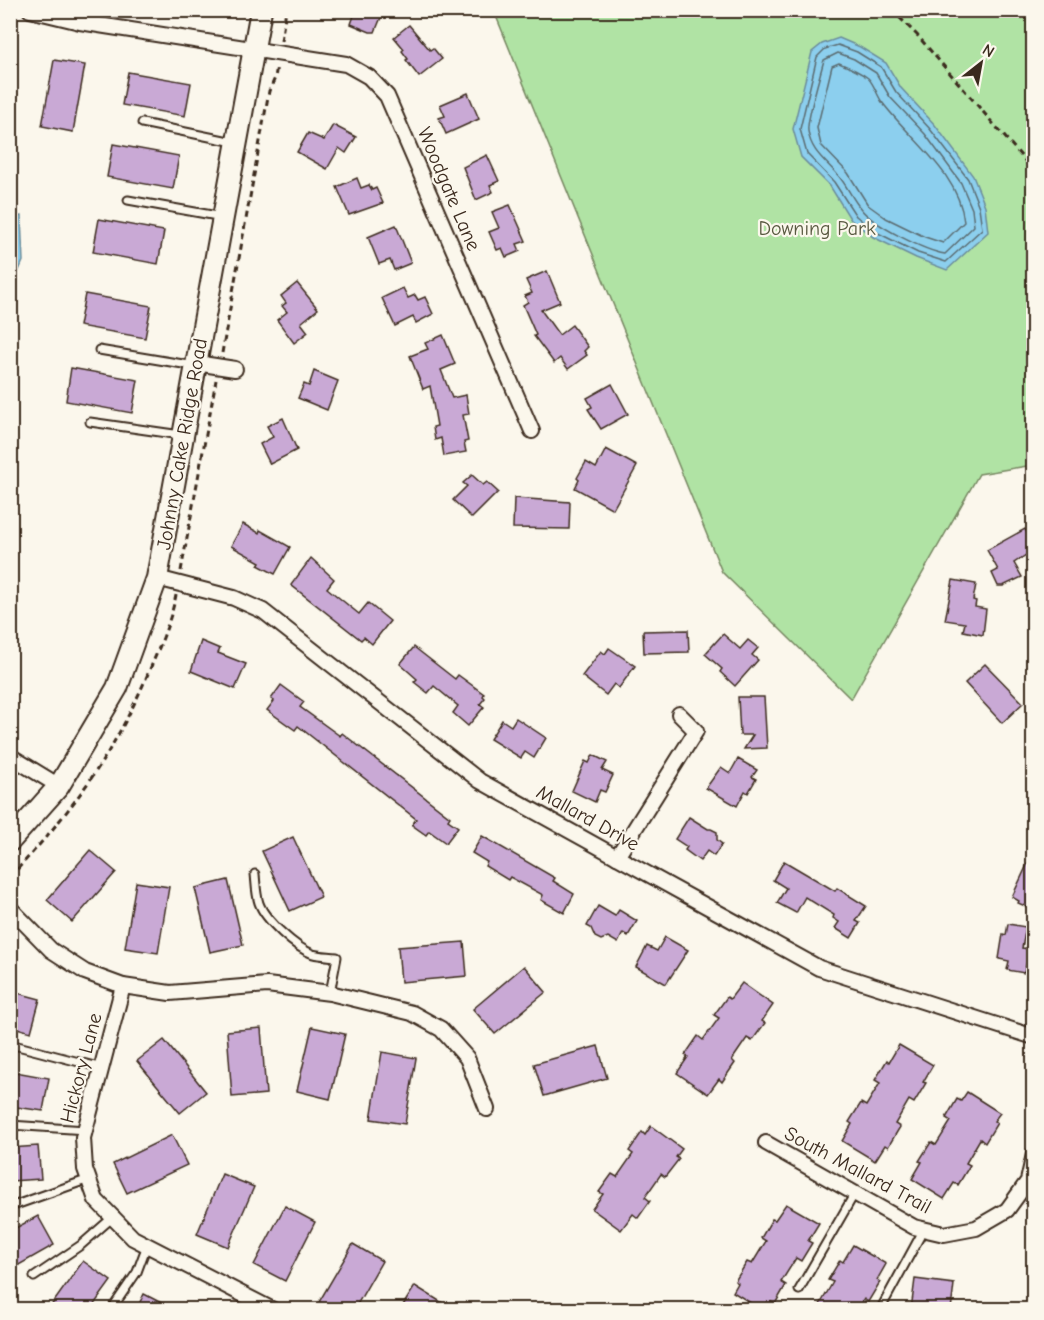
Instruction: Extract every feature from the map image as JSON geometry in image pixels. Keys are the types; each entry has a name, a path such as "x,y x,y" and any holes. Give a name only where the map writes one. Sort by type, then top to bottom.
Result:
{"street":[{"name":"Woodgate Lane","path":"30,10 81,16 346,64 369,77 387,96 532,431"},
{"name":"Johnny Cake Ridge Road","path":"10,841 59,786 117,688 157,578 261,10"},
{"path":"196,364 235,369"},
{"name":"Mallard Drive","path":"157,578 234,598 263,611 480,781 819,968 1034,1037"},
{"path":"617,857 696,730 679,714"},
{"path":"10,756 59,786"},
{"path":"10,908 51,950 85,972 123,986 170,993 267,985 330,993 412,1013 441,1029 467,1058 487,1108"},
{"name":"Hickory Lane","path":"123,986 83,1138 85,1169 96,1200 133,1238 273,1310"},
{"name":"South Mallard Trail","path":"766,1143 914,1227 944,1234 976,1228 1007,1210 1028,1181 1034,1154"}],"lane":[{"path":"142,123 237,142"},
{"path":"128,200 223,217"},
{"path":"99,350 196,364"},
{"path":"90,422 183,436"},
{"path":"255,874 259,902 263,912 277,927 301,948 315,955 337,957 330,993"},
{"path":"10,1044 102,1068"},
{"path":"10,1125 86,1130"},
{"path":"10,1206 89,1179"},
{"path":"799,1290 855,1193"},
{"path":"34,1277 81,1245 113,1218"},
{"path":"880,1310 924,1229"},
{"path":"111,1310 137,1272 147,1245"}],"path":[{"path":"892,10 917,34 1034,171"}],"green space":[{"name":"Downing Park","path":"494,11 1033,11 1033,465 979,474 851,699 722,572"}],"water":[{"path":"839,38 860,47 886,63 901,88 935,125 973,176 985,206 988,232 947,270 873,237 851,220 830,186 801,157 793,129 812,52 822,44"},
{"path":"21,216 23,261 11,289 11,217"}],"building":[{"path":"356,10 384,10 375,32 351,24"},
{"path":"409,25 430,50 433,48 442,59 419,77 406,60 408,59 402,51 404,49 394,37"},
{"path":"54,60 85,65 73,132 42,126"},
{"path":"128,72 191,83 185,116 122,105"},
{"path":"468,93 479,119 446,134 439,118 445,116 440,105"},
{"path":"333,125 356,137 346,153 339,148 327,169 297,152 308,133 324,140"},
{"path":"113,144 179,156 173,189 107,177"},
{"path":"487,155 499,181 490,185 493,192 476,200 463,167"},
{"path":"357,178 361,188 369,185 372,190 376,188 383,203 349,215 337,187"},
{"path":"510,205 526,241 517,244 520,251 506,257 502,248 497,250 489,232 499,228 492,212"},
{"path":"99,219 164,231 158,264 93,252"},
{"path":"396,225 411,263 394,270 390,260 379,264 368,237"},
{"path":"547,271 560,302 541,310 559,335 572,325 588,347 584,351 587,355 568,369 560,358 554,363 534,336 536,335 523,305 528,302 525,296 532,293 526,280"},
{"path":"297,283 318,309 301,323 308,332 294,343 277,320 287,312 282,306 286,303 281,296"},
{"path":"403,288 408,298 415,295 418,300 425,297 433,314 416,323 413,317 395,326 382,298"},
{"path":"85,294 151,306 145,338 79,326"},
{"path":"443,335 455,364 441,370 452,398 466,395 469,414 463,415 468,441 464,442 466,452 444,456 441,438 435,440 433,427 437,426 430,386 423,389 410,356 428,349 425,343"},
{"path":"71,368 138,380 132,413 66,401"},
{"path":"314,371 338,381 327,410 298,398 304,384 309,386"},
{"path":"612,384 628,414 601,429 588,409 592,407 587,398"},
{"path":"283,418 297,450 270,464 260,444 273,437 267,426"},
{"path":"606,449 637,466 613,509 575,488 579,480 577,478 586,462 596,468"},
{"path":"472,475 483,485 487,482 498,492 472,518 453,500 467,486 463,483"},
{"path":"514,498 570,502 569,529 513,528"},
{"path":"243,524 259,533 260,530 290,547 275,574 258,565 260,562 231,546"},
{"path":"1025,529 1031,540 1027,542 1032,551 1014,563 1022,577 998,586 992,573 998,570 987,550"},
{"path":"311,558 334,579 327,588 359,614 368,603 390,621 372,644 364,637 361,640 291,585"},
{"path":"953,580 976,584 973,600 976,601 975,607 986,609 983,635 963,631 965,623 945,620"},
{"path":"688,630 689,652 644,653 643,631"},
{"path":"723,634 740,649 748,640 758,648 752,655 758,660 735,686 720,672 722,669 705,654"},
{"path":"201,641 220,649 218,653 246,664 235,689 191,671"},
{"path":"414,647 455,679 458,675 484,694 485,698 480,704 484,707 468,726 453,713 458,706 434,686 428,693 414,682 417,679 400,664"},
{"path":"609,648 635,666 619,688 614,684 606,695 582,676 601,651 605,654"},
{"path":"985,664 1023,703 1002,723 965,683"},
{"path":"281,685 304,702 300,707 340,736 342,733 450,817 448,820 458,827 446,843 429,831 426,835 412,825 416,819 298,726 295,730 267,710 274,701 271,699"},
{"path":"738,697 764,697 767,748 744,749 753,735 740,735"},
{"path":"516,718 546,738 534,758 525,752 521,758 490,739 502,720 511,726"},
{"path":"593,755 607,762 602,770 613,775 605,792 600,790 595,802 572,791 585,761 589,763"},
{"path":"738,759 757,770 752,777 756,779 748,793 745,791 737,806 706,788 721,767 730,773"},
{"path":"689,817 717,832 717,840 722,844 714,856 707,851 700,861 685,850 687,847 675,839"},
{"path":"482,836 555,878 553,881 574,894 564,913 541,900 543,895 510,877 508,880 485,866 487,862 472,853"},
{"path":"293,837 321,897 290,911 262,851"},
{"path":"90,850 116,872 72,922 47,900"},
{"path":"1034,850 1034,910 1018,903 1019,901 1012,897"},
{"path":"784,861 835,891 837,888 866,906 856,921 860,923 851,938 835,928 839,922 833,918 834,915 805,897 796,913 777,903 786,888 773,880"},
{"path":"228,880 243,945 210,952 195,888"},
{"path":"136,882 169,887 158,953 125,948"},
{"path":"598,906 615,916 619,910 637,921 628,936 623,933 618,943 608,937 601,940 595,937 591,928 587,926"},
{"path":"1008,924 1026,927 1022,948 1030,949 1024,973 1007,970 1009,961 999,959 1003,934 1006,935"},
{"path":"665,937 688,950 666,984 636,967 647,946 657,951"},
{"path":"464,942 467,976 401,982 398,947"},
{"path":"524,966 546,992 495,1034 473,1009"},
{"path":"742,983 773,1005 762,1021 765,1023 752,1041 747,1038 732,1060 735,1063 722,1082 719,1079 708,1094 677,1073 688,1057 685,1055 698,1036 703,1040 719,1018 714,1015 727,997 730,999"},
{"path":"10,991 40,999 31,1032 10,1026"},
{"path":"312,1027 345,1034 330,1099 297,1091"},
{"path":"261,1028 266,1094 232,1097 227,1031"},
{"path":"164,1040 206,1092 180,1113 137,1061"},
{"path":"899,1045 933,1065 914,1103 909,1100 895,1124 900,1127 888,1147 885,1145 875,1161 842,1141 852,1124 849,1122 861,1103 866,1106 880,1083 875,1080"},
{"path":"598,1046 607,1078 544,1096 534,1064"},
{"path":"382,1052 416,1058 405,1124 371,1119"},
{"path":"10,1071 49,1078 43,1111 10,1106"},
{"path":"967,1092 1000,1113 985,1143 980,1139 966,1163 970,1165 958,1185 954,1183 944,1199 912,1179 922,1162 919,1161 931,1142 936,1145 951,1121 946,1118 957,1099 961,1101"},
{"path":"651,1126 682,1149 676,1157 679,1159 665,1177 661,1174 645,1197 650,1201 638,1218 633,1214 621,1230 592,1209 603,1194 599,1192 612,1174 617,1177 633,1154 629,1151 642,1132 645,1135"},
{"path":"172,1135 187,1165 127,1193 113,1164"},
{"path":"38,1146 41,1179 10,1181 10,1148"},
{"path":"222,1174 254,1187 228,1247 197,1234"},
{"path":"786,1204 819,1223 808,1241 812,1243 801,1261 796,1258 781,1282 786,1285 775,1304 771,1302 766,1310 762,1310 733,1292 738,1283 735,1281 747,1262 752,1264 766,1241 761,1238 772,1219 775,1220"},
{"path":"285,1206 315,1222 285,1281 254,1265"},
{"path":"38,1216 54,1245 10,1270 10,1231"},
{"path":"353,1244 382,1261 354,1310 332,1310 319,1302"},
{"path":"853,1245 886,1264 877,1280 880,1282 868,1302 864,1299 857,1310 817,1310 833,1282 828,1280 840,1260 843,1262"},
{"path":"83,1261 111,1281 90,1310 48,1310"},
{"path":"915,1279 954,1284 951,1310 911,1310"},
{"path":"415,1286 454,1310 400,1310"},
{"path":"144,1294 175,1310 136,1310"}]}
